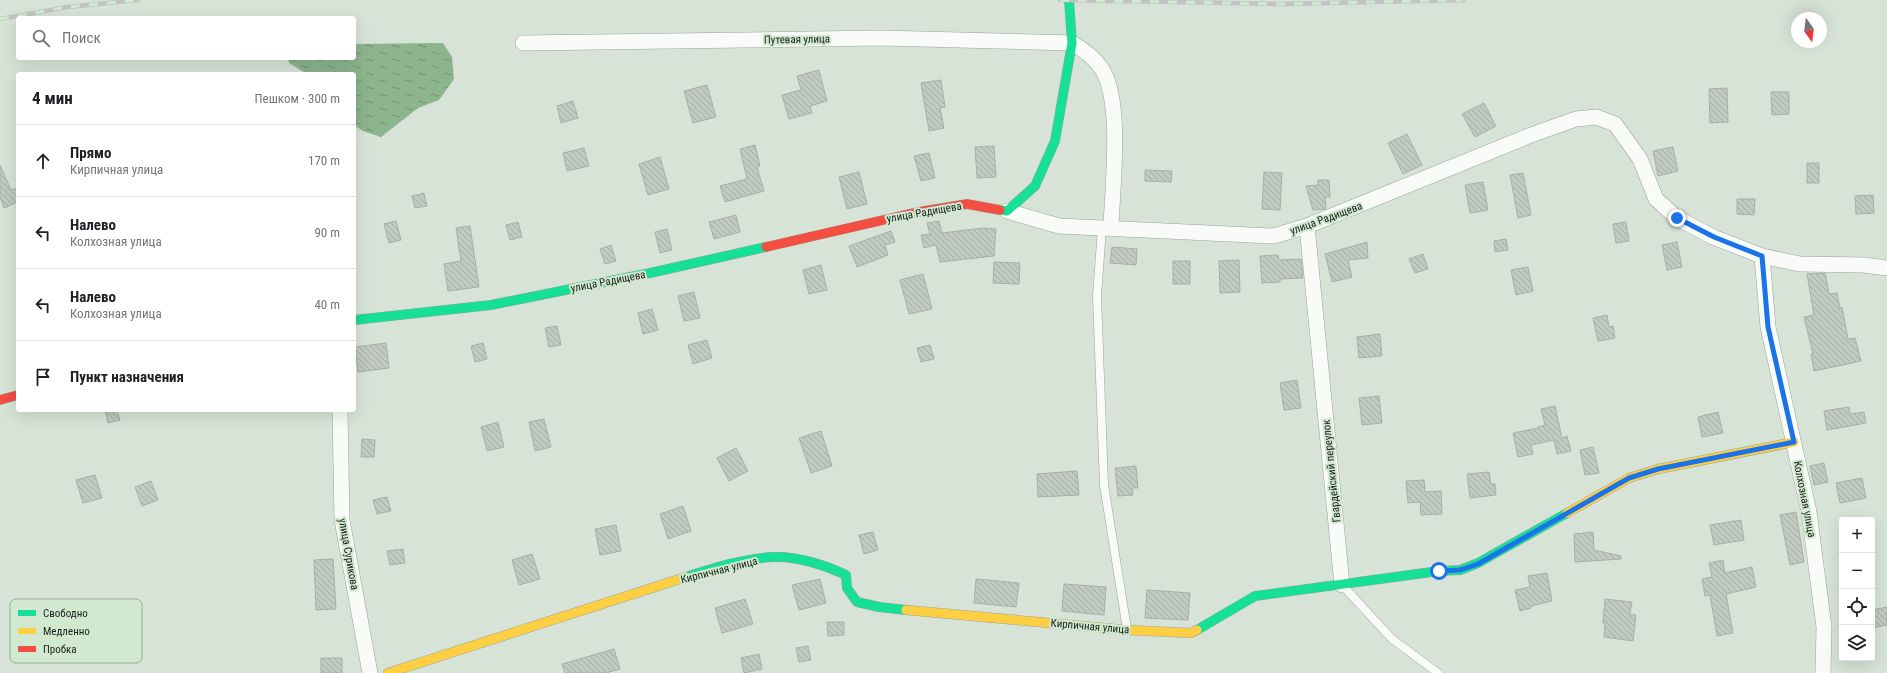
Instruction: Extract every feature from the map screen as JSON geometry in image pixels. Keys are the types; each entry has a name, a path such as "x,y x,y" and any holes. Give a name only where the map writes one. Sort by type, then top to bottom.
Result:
{"street":[{"path":"1007,211 1035,186 1046,164 1054,141 1072,43 1069,0"},
{"name":"Путевая улица","path":"522,43 880,38 1072,43"},
{"path":"1072,43 1088,52 1102,69 1112,93 1114,122 1106,229"},
{"name":"улица Радищева","path":"356,320 491,305 650,273 918,212 967,204 1007,211 1059,226 1274,236 1307,226 1530,135 1576,119 1596,117 1615,124 1640,160 1656,199 1677,218 1714,237 1762,256"},
{"name":"Гвардейский переулок","path":"1307,226 1342,585"},
{"path":"1762,256 1800,264 1864,265 1887,268"},
{"name":"Колхозная улица","path":"1762,256 1768,327 1809,512 1824,627 1823,673"},
{"path":"0,400 16,396"},
{"name":"улица Сурикова","path":"340,412 342,520 370,673"},
{"name":"Кирпичная улица","path":"388,673 680,579 746,561 775,557 824,566 840,571 846,575 847,588 857,602 879,607 1127,630 1191,633 1255,596 1439,571 1460,570 1478,564 1629,478 1658,469 1794,442"}],"lane":[{"path":"1106,229 1097,296 1104,485 1127,630"},
{"path":"1342,585 1392,639 1438,673"}],"water":[{"path":"443,43 452,57 454,79 439,100 418,108 381,137 363,131 356,126 356,72 304,72 289,63 288,60 356,60 356,44"}],"building":[{"path":"819,70 827,101 810,106 812,113 789,119 782,95 801,90 797,76"},
{"path":"941,80 945,107 940,108 944,128 929,131 921,83"},
{"path":"707,85 716,117 693,123 684,91"},
{"path":"1727,88 1728,122 1710,123 1709,89"},
{"path":"1771,92 1789,92 1789,114 1772,115"},
{"path":"573,101 578,118 561,123 557,106"},
{"path":"1484,103 1496,126 1475,137 1462,114"},
{"path":"1407,134 1422,165 1403,174 1388,143"},
{"path":"755,145 760,166 757,167 764,191 725,202 720,186 747,179 740,149"},
{"path":"994,146 996,177 977,178 975,147"},
{"path":"1673,147 1678,171 1658,176 1653,151"},
{"path":"584,148 589,166 567,171 563,153"},
{"path":"929,153 935,178 921,181 914,156"},
{"path":"660,157 669,189 648,195 639,164"},
{"path":"1807,163 1819,163 1819,183 1807,183"},
{"path":"0,165 11,190 16,189 16,203 4,208 0,197"},
{"path":"1145,170 1172,171 1171,182 1145,181"},
{"path":"859,172 867,204 847,209 839,177"},
{"path":"1264,172 1282,173 1280,210 1262,209"},
{"path":"1523,173 1531,215 1518,218 1510,175"},
{"path":"1318,180 1329,180 1330,197 1325,197 1326,209 1313,210 1306,186 1318,185"},
{"path":"1483,182 1488,210 1470,213 1465,185"},
{"path":"424,193 427,206 415,208 412,196"},
{"path":"1873,195 1874,213 1856,214 1855,196"},
{"path":"1737,199 1755,199 1754,215 1737,214"},
{"path":"736,215 740,232 714,239 709,222"},
{"path":"396,221 401,240 389,243 384,224"},
{"path":"939,221 942,233 983,228 996,229 994,256 940,262 936,245 924,248 921,235 930,234 927,223"},
{"path":"518,222 522,237 510,240 506,225"},
{"path":"1626,222 1629,241 1616,243 1613,224"},
{"path":"470,226 479,287 448,291 444,264 461,261 456,228"},
{"path":"667,229 672,250 660,253 655,232"},
{"path":"891,231 895,242 885,245 888,255 857,267 849,246"},
{"path":"1506,239 1508,250 1495,252 1494,241"},
{"path":"1367,242 1368,258 1348,260 1352,277 1332,282 1325,254"},
{"path":"1677,242 1682,267 1667,270 1662,245"},
{"path":"611,245 616,261 605,264 600,249"},
{"path":"1112,247 1137,249 1136,265 1110,263"},
{"path":"1423,254 1428,269 1415,273 1409,259"},
{"path":"1278,255 1279,260 1301,259 1303,278 1280,279 1280,282 1262,283 1260,256"},
{"path":"1239,260 1240,292 1220,293 1219,261"},
{"path":"1173,261 1190,261 1190,284 1173,284"},
{"path":"994,262 1020,263 1019,284 993,283"},
{"path":"821,265 827,290 809,294 803,270"},
{"path":"1528,267 1533,291 1516,295 1511,270"},
{"path":"1825,273 1829,294 1837,293 1840,308 1842,307 1848,339 1855,338 1861,361 1814,371 1811,354 1813,354 1804,317 1814,315 1807,274"},
{"path":"923,274 932,309 909,314 900,280"},
{"path":"694,292 700,318 684,321 678,296"},
{"path":"652,309 658,330 643,334 638,313"},
{"path":"1607,315 1609,327 1613,326 1615,338 1598,341 1593,318"},
{"path":"557,326 561,345 549,347 545,328"},
{"path":"1380,334 1382,356 1359,358 1357,337"},
{"path":"707,340 712,358 693,364 688,345"},
{"path":"386,343 389,368 358,372 356,347"},
{"path":"483,343 487,359 475,362 471,346"},
{"path":"930,345 934,359 921,362 917,348"},
{"path":"1297,380 1301,408 1284,410 1280,383"},
{"path":"1379,396 1382,423 1362,425 1359,398"},
{"path":"1555,406 1562,438 1567,436 1571,451 1557,454 1554,440 1531,445 1533,454 1518,457 1513,433 1538,428 1545,425 1541,409"},
{"path":"1849,407 1850,414 1864,412 1866,423 1827,430 1824,411"},
{"path":"105,412 118,412 120,420 108,423"},
{"path":"1718,412 1723,433 1702,437 1698,417"},
{"path":"544,419 551,447 535,451 529,422"},
{"path":"498,422 504,447 487,451 481,427"},
{"path":"821,431 832,466 811,473 799,438"},
{"path":"362,439 375,440 374,457 361,457"},
{"path":"1593,447 1599,473 1585,475 1580,450"},
{"path":"736,448 748,471 729,481 717,458"},
{"path":"1824,463 1828,482 1814,485 1810,466"},
{"path":"1136,466 1138,488 1132,488 1133,495 1118,496 1115,468"},
{"path":"1077,471 1079,495 1038,497 1037,474"},
{"path":"1489,472 1491,484 1495,484 1496,495 1470,498 1467,474"},
{"path":"95,475 102,498 83,503 76,480"},
{"path":"1862,478 1866,498 1840,503 1836,483"},
{"path":"1424,480 1425,492 1441,491 1442,514 1421,515 1420,502 1408,503 1406,481"},
{"path":"151,481 158,500 142,506 135,487"},
{"path":"387,497 391,511 377,514 373,500"},
{"path":"683,506 691,531 668,539 660,514"},
{"path":"1796,512 1804,562 1790,565 1780,515"},
{"path":"1741,520 1744,540 1714,545 1710,525"},
{"path":"616,525 621,551 600,555 595,529"},
{"path":"873,532 878,550 864,554 859,535"},
{"path":"1593,532 1594,550 1621,556 1621,559 1575,562 1574,534"},
{"path":"403,549 405,563 390,565 387,551"},
{"path":"532,554 540,579 519,585 512,560"},
{"path":"333,559 336,609 316,610 314,560"},
{"path":"1723,560 1725,573 1752,567 1756,587 1726,594 1733,633 1717,636 1710,595 1705,596 1702,579 1712,577 1709,563"},
{"path":"1547,573 1552,601 1531,606 1531,608 1520,611 1515,590 1530,587 1528,576"},
{"path":"820,579 826,603 799,610 792,585"},
{"path":"976,579 1019,583 1016,607 974,603"},
{"path":"1064,584 1106,587 1104,615 1062,611"},
{"path":"1147,590 1190,593 1188,620 1145,618"},
{"path":"745,599 753,624 722,633 715,608"},
{"path":"1605,599 1632,602 1630,614 1636,615 1633,641 1604,637 1605,623 1603,623"},
{"path":"1887,607 1887,625 1875,627 1875,609"},
{"path":"827,622 844,622 844,635 828,636"},
{"path":"808,646 811,660 799,662 796,648"},
{"path":"614,649 620,669 606,673 565,673 562,664"},
{"path":"759,654 762,669 744,673 741,658"},
{"path":"321,658 342,658 342,673 321,673"}],"railway":[{"path":"17,16 68,7 138,0"},
{"path":"1060,0 1280,4 1463,0"},
{"path":"0,19 16,16"}],"traffic: fast":[{"path":"1000,210 1007,211 1035,186 1055,141 1072,43 1069,0"},
{"path":"356,320 491,305 650,273 766,247"},
{"path":"1197,630 1255,596 1439,571 1460,570 1478,563 1567,513"},
{"path":"686,577 752,559 774,557 792,558 820,565 846,575 847,588 857,602 879,607 906,610"}],"traffic: slow":[{"path":"1567,513 1629,478 1658,469 1794,442"},
{"path":"388,673 686,577"},
{"path":"906,610 1127,630 1191,633 1197,630"}],"traffic: jam":[{"path":"766,247 918,212 967,204 1000,210"},
{"path":"0,400 16,396"}],"route":[{"path":"1439,571 1460,570 1478,564 1629,478 1658,469 1794,442 1768,327 1762,256 1714,237 1677,218"}]}
